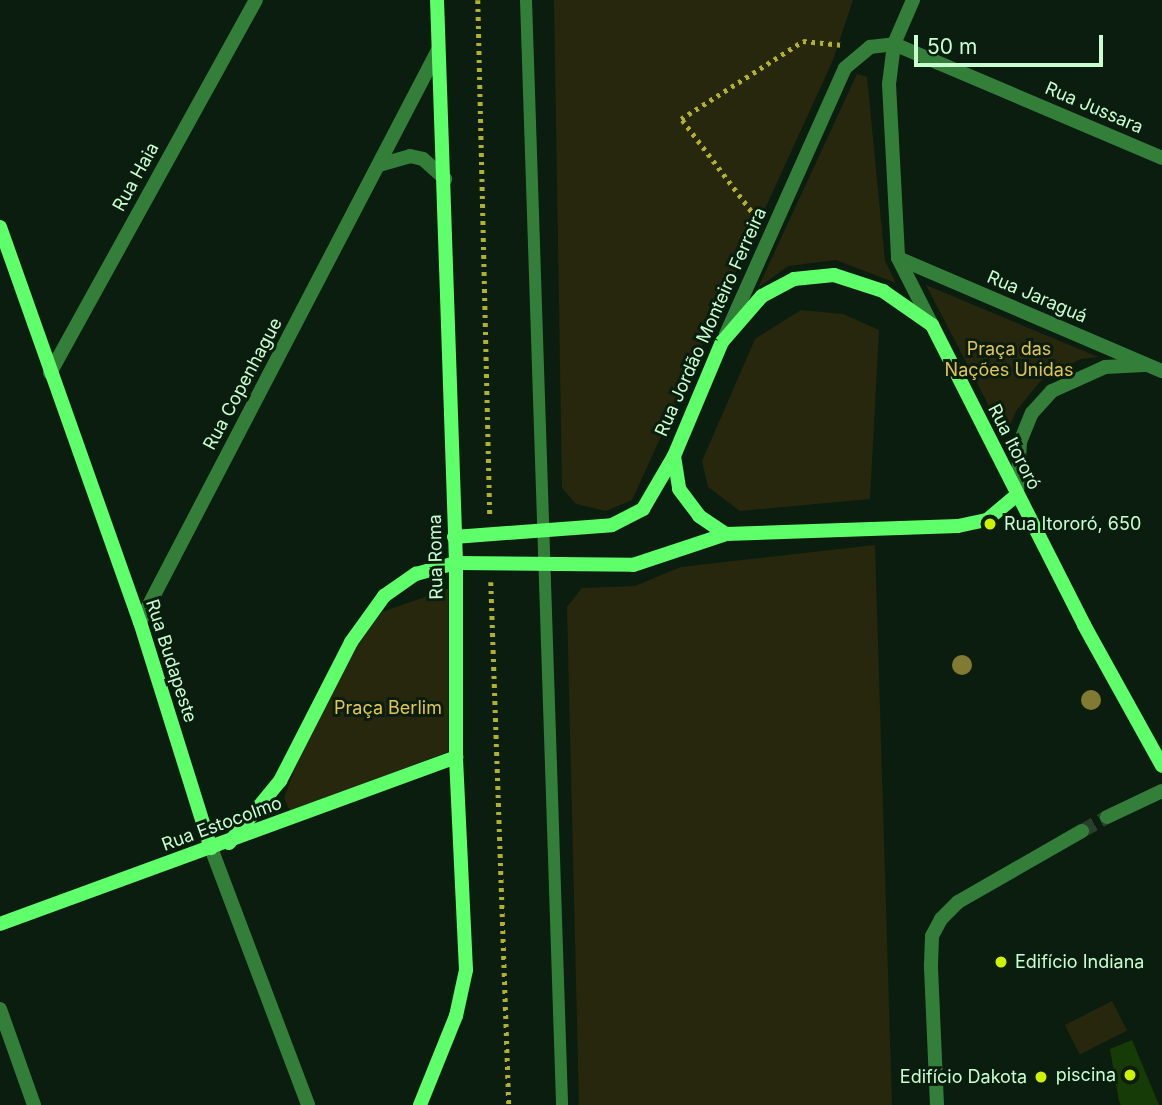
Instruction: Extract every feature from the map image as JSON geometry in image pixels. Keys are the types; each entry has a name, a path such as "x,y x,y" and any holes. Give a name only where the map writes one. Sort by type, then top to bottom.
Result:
{"street":[{"name":"Rua Haia","path":"50,373 256,0"},
{"name":"Rua Roma","path":"420,1105 456,1016 466,970 456,757 456,563 437,0"},
{"path":"870,47 894,44 913,0"},
{"name":"Rua Jussara","path":"894,44 1162,158"},
{"name":"Rua Itororó","path":"894,44 889,85 898,258 1017,495 1162,766"},
{"name":"Rua Jordão Monteiro Ferreira","path":"454,537 542,527 612,525 643,509 674,456 845,68 870,47"},
{"name":"Rua Copenhague","path":"140,622 438,50"},
{"path":"379,165 410,156 423,159 445,179"},
{"name":"Rua Budapeste","path":"0,227 140,622 211,848 308,1105"},
{"name":"Rua Jaraguá","path":"898,258 1155,368"},
{"path":"722,342 762,296 794,279 834,275 883,291 932,325"},
{"path":"229,843 281,781 323,690 384,596 416,574 456,563 633,565 726,534 958,526 987,520 1017,495 1020,442 1032,413 1052,391 1105,367 1155,368"},
{"path":"674,456 680,489 699,516 726,534"},
{"name":"Rua Estocolmo","path":"0,924 229,843 456,757"},
{"path":"1107,817 1162,791"},
{"path":"937,1105 932,936 941,919 958,902 1082,831"},
{"path":"0,1009 34,1105"}],"lane":[{"path":"526,0 562,1105"}],"path":[{"path":"770,235 681,119 803,41 870,47"}],"green space":[{"path":"554,0 853,0 833,60 632,500 606,511 576,504 562,488"},
{"path":"857,74 867,77 885,261 896,283 836,260 788,266 758,288"},
{"name":"Praça das Nações Unidas","path":"926,285 1098,357 1081,359 1043,378 1016,411 1005,437"},
{"path":"801,310 843,314 879,330 870,499 740,511 708,487 702,461 755,339"},
{"path":"875,545 892,1105 579,1105 567,607 582,588 635,586 681,567"},
{"name":"Praça Berlim","path":"448,589 448,752 290,811 284,798 314,719 349,651 382,612"},
{"path":"1112,1001 1127,1030 1080,1054 1065,1025"}],"shaded area":[{"name":"piscina","path":"1132,1040 1159,1105 1121,1105 1119,1101 1110,1049"}],"tunnel":[{"path":"1082,831 1107,817"}],"place":[{"name":"Rua Itororó, 650","path":"990,524"},
{"name":"Edifício Indiana","path":"1001,962"},
{"name":"piscina","path":"1130,1075"},
{"name":"Edifício Dakota","path":"1041,1077"}]}
